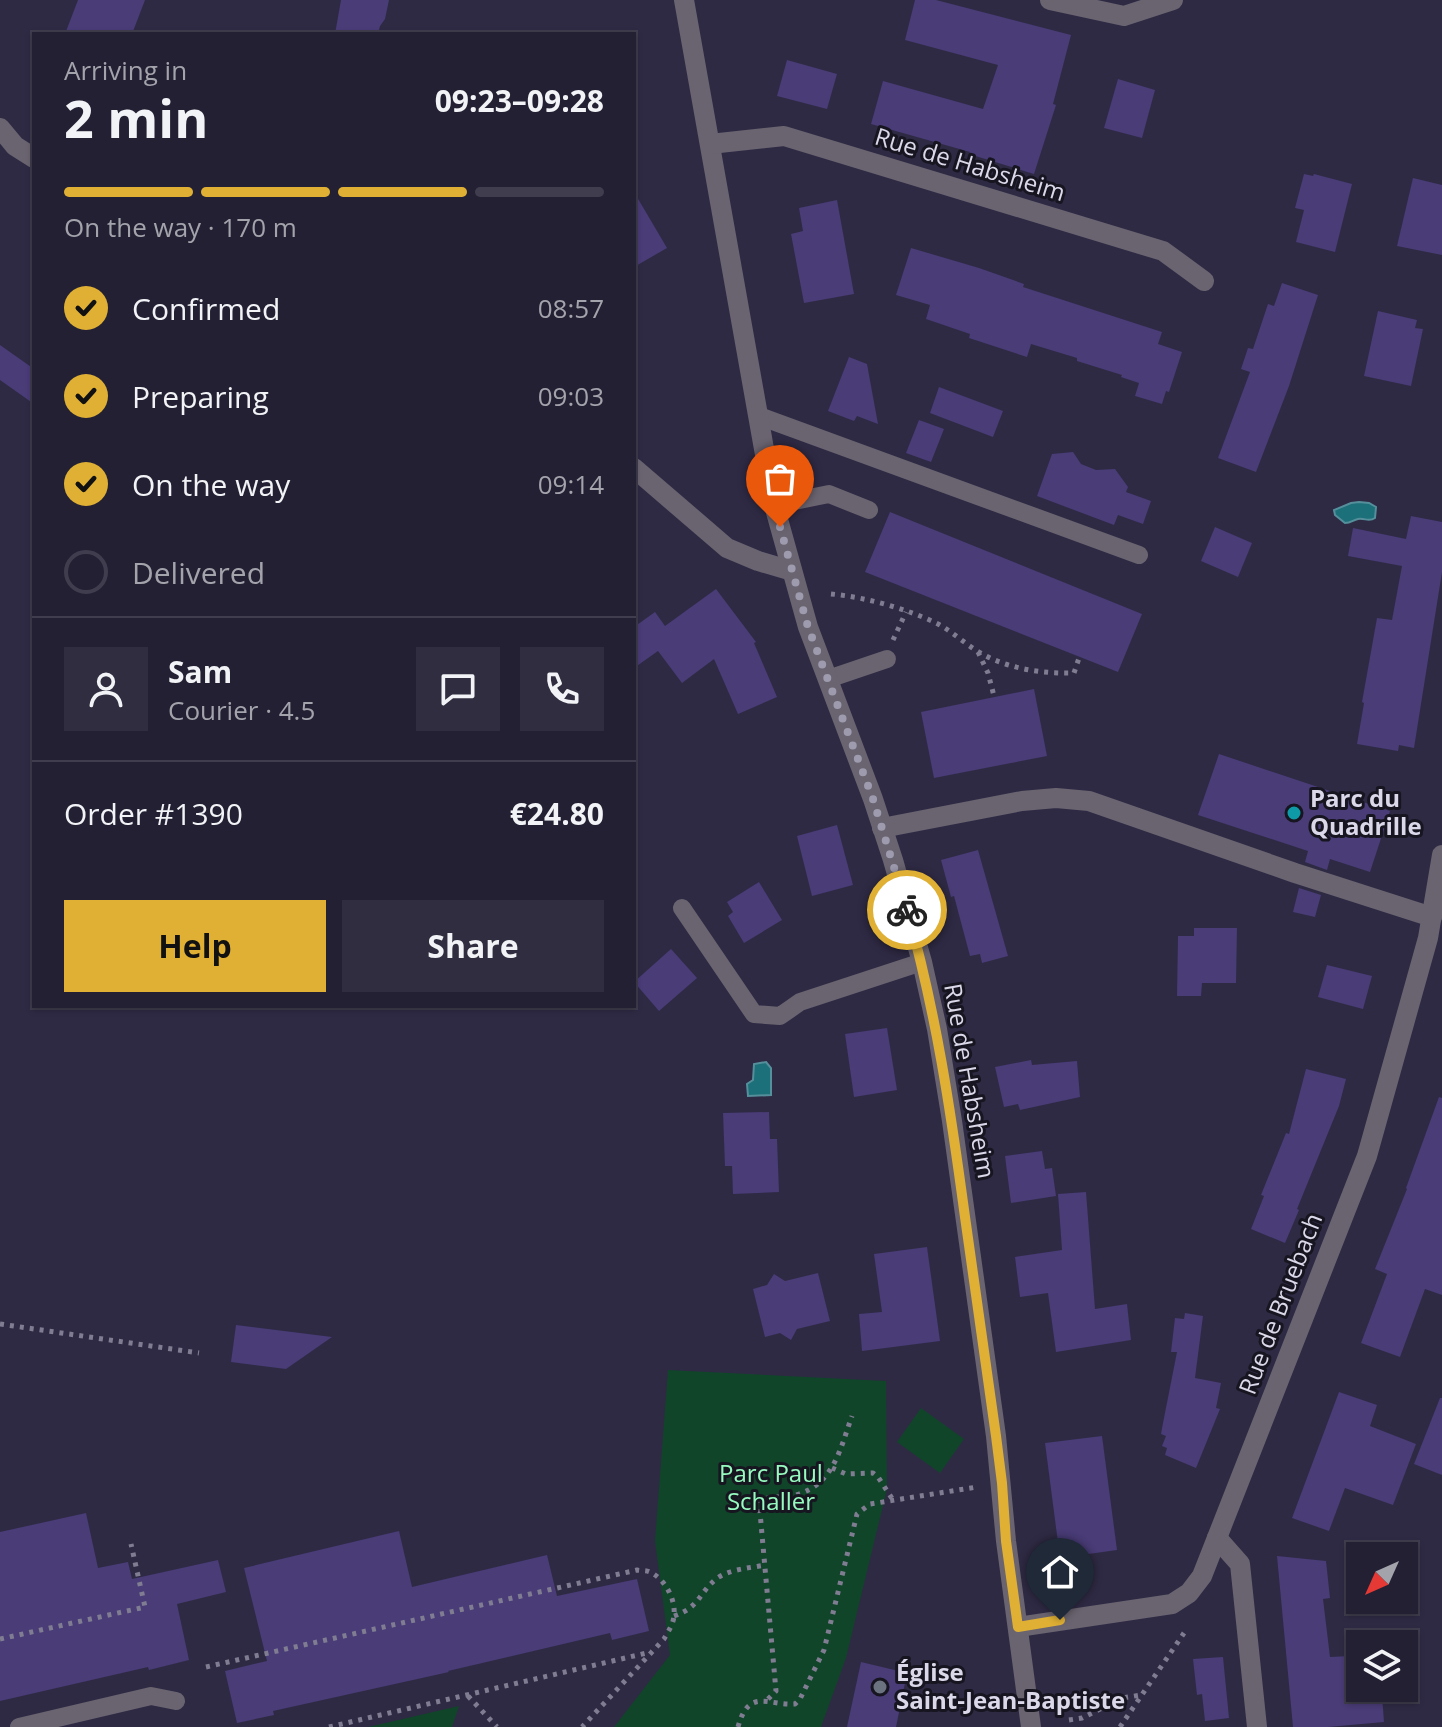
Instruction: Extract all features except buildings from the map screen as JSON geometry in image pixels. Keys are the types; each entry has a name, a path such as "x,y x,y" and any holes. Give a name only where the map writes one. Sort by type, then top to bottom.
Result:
{"street":[{"name":"Rue de Habsheim","path":"684,0 774,505 808,627 882,828 922,962 937,1029 996,1436 1006,1541 1031,1727"},
{"path":"1050,0 1124,16 1173,0"},
{"path":"0,128 15,146 32,157"},
{"name":"Rue de Habsheim","path":"710,144 784,136 1163,251 1204,281"},
{"path":"636,470 727,548 792,571"},
{"path":"882,828 1022,801 1056,798 1089,801 1295,873 1434,932"},
{"name":"Rue de Bruebach","path":"1018,1627 1172,1604 1189,1593 1202,1576 1367,1156 1434,932 1442,855"},
{"path":"1217,1538 1240,1564 1257,1727"}],"lane":[{"path":"759,416 1139,555"},
{"path":"774,505 829,494 869,510"},
{"path":"828,679 887,659"},
{"path":"682,908 754,1014 780,1016 800,1002 922,962"},
{"path":"19,1727 151,1696 176,1701"}],"path":[{"path":"831,594 863,599 926,619 942,626 977,651 1024,669 1074,673 1079,658"},
{"path":"977,651 988,673 994,696"},
{"path":"0,1324 199,1353"},
{"path":"767,1700 776,1691 759,1501 766,1497 795,1495 823,1480 832,1468 852,1416"},
{"path":"832,1468 856,1475 873,1473 893,1500"},
{"path":"738,1727 746,1708 755,1703 767,1700 788,1705 800,1699 824,1650 857,1514 870,1504 978,1487"},
{"path":"0,1639 145,1607 131,1544"},
{"path":"674,1616 691,1609 719,1577 765,1565"},
{"path":"206,1667 637,1570 649,1572 664,1584 672,1597 672,1624 664,1639 582,1727"},
{"path":"1120,1727 1184,1633"},
{"path":"329,1727 361,1723 652,1652"},
{"path":"467,1695 497,1727"},
{"path":"1069,1720 1082,1718 1122,1698 1142,1695"}],"green space":[{"name":"Parc Paul Schaller","path":"668,1370 886,1381 887,1489 846,1658 821,1727 614,1727 670,1655 655,1541"},
{"path":"921,1408 964,1439 940,1473 897,1442"},
{"path":"459,1706 452,1727 368,1727"}],"shaded area":[{"path":"1359,502 1376,507 1375,518 1345,523 1335,515 1334,510"},
{"path":"766,1062 771,1068 771,1095 748,1096 747,1084 753,1080 754,1064"}],"way so far":[{"path":"780,527 808,627 873,799 907,910"}],"place":[{"name":"Parc du Quadrille","path":"1294,813"},
{"name":"Église Saint-Jean-Baptiste","path":"880,1687"}],"route":[{"path":"907,910 937,1029 952,1121 996,1436 1018,1627 1060,1620"}]}
